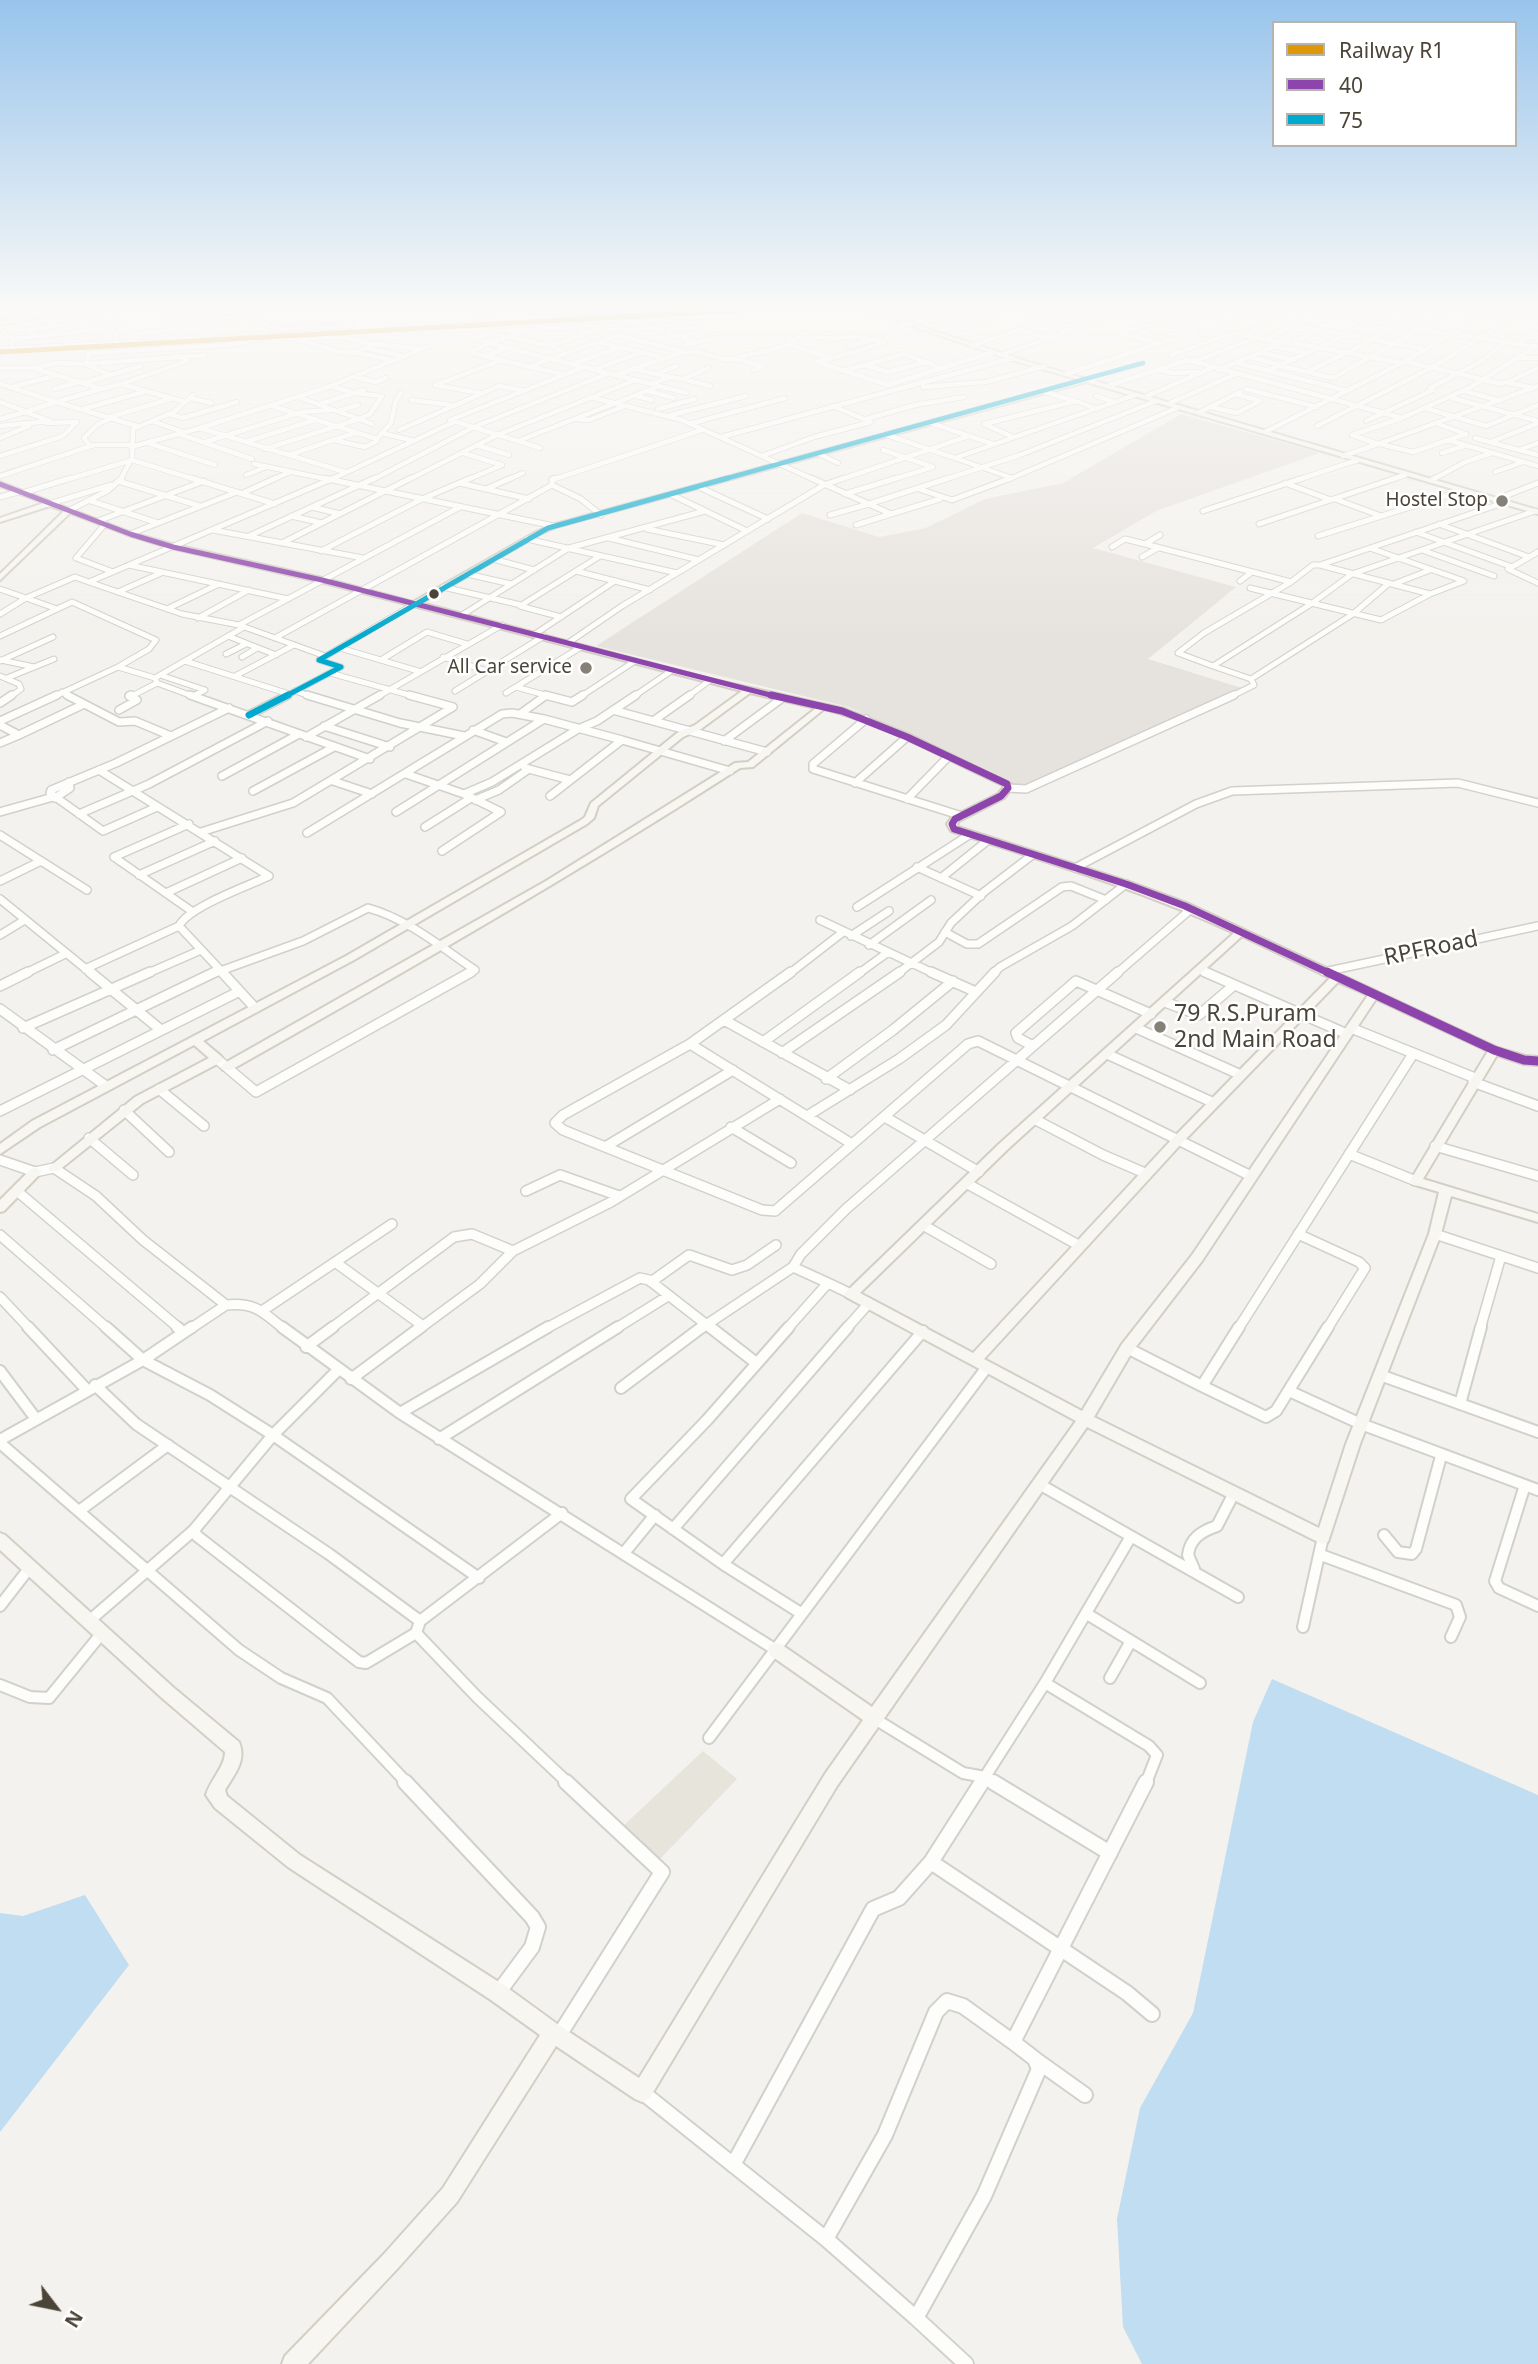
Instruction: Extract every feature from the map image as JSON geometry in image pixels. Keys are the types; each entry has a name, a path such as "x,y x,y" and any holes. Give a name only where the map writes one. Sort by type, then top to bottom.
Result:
{"street":[{"path":"47,423 48,420"},
{"path":"90,446 84,438 105,420"},
{"path":"118,420 137,426"},
{"path":"205,442 275,420"},
{"path":"245,442 314,420"},
{"path":"316,420 377,439"},
{"path":"265,449 354,420"},
{"path":"362,420 372,424"},
{"path":"333,440 365,447 375,444 392,420"},
{"path":"399,430 421,420"},
{"path":"249,536 359,486 491,420"},
{"path":"282,543 497,435 533,420"},
{"path":"518,441 569,420"},
{"path":"682,420 891,514"},
{"path":"689,424 703,420"},
{"path":"721,437 781,420"},
{"path":"762,457 814,437 871,422 868,420"},
{"path":"321,657 554,526 701,488 941,420"},
{"path":"1001,420 984,424 1013,437"},
{"path":"992,428 1015,420"},
{"path":"955,458 1063,420"},
{"path":"830,515 983,468 1108,420"},
{"path":"919,489 940,499 951,500 1012,478 1142,420"},
{"path":"1225,420 1537,511"},
{"path":"1228,420 1267,432 1290,420"},
{"path":"1317,426 1329,420"},
{"path":"1395,420 1351,435 1413,452 1466,433 1438,424"},
{"path":"1345,455 1449,420"},
{"path":"1468,420 1486,426 1501,420"},
{"path":"0,578 68,511 91,501 117,483 132,460 133,429 152,421 266,467 554,526"},
{"path":"0,476 90,446 131,446 200,428 216,421"},
{"path":"89,582 330,480 452,421 540,448"},
{"path":"0,426 77,422 63,436 0,456"},
{"path":"1491,442 1538,422"},
{"path":"931,423 993,444"},
{"path":"0,438 23,431 30,425"},
{"path":"200,428 345,472"},
{"path":"552,485 551,481 556,477 702,430"},
{"path":"289,455 356,433"},
{"path":"381,433 411,440"},
{"path":"887,435 1012,478"},
{"path":"568,643 677,573 824,485 969,436"},
{"path":"1475,438 1538,455"},
{"path":"1448,440 1538,466"},
{"path":"147,442 215,465"},
{"path":"1054,442 1079,449"},
{"path":"1519,450 1538,443"},
{"path":"477,445 509,455"},
{"path":"1442,453 1466,445"},
{"path":"304,459 317,453 308,448"},
{"path":"845,494 933,467 883,450"},
{"path":"321,551 422,499 502,465 463,453"},
{"path":"1432,480 1465,462 1493,453"},
{"path":"819,454 838,463"},
{"path":"1345,455 1499,500"},
{"path":"0,497 132,460 275,504"},
{"path":"1203,512 1358,460"},
{"path":"1495,472 1523,462"},
{"path":"246,475 266,467"},
{"path":"130,534 291,472"},
{"path":"486,489 523,474"},
{"path":"1259,524 1408,475"},
{"path":"113,572 76,558 102,523 124,511 204,481"},
{"path":"1320,565 1439,524 1538,482"},
{"path":"0,520 117,483 200,506"},
{"path":"460,483 529,499"},
{"path":"0,484 130,534 173,547 322,580 709,681 781,699 823,706 866,719 907,737 1000,779 1007,783 1009,789"},
{"path":"1285,484 1381,516"},
{"path":"275,638 365,591 552,485"},
{"path":"552,485 581,499 601,515"},
{"path":"701,488 768,519"},
{"path":"1318,536 1461,491"},
{"path":"672,495 747,531"},
{"path":"333,498 359,505"},
{"path":"856,525 940,499"},
{"path":"91,501 158,523"},
{"path":"312,507 340,514"},
{"path":"119,710 137,701 129,696 241,626 460,507"},
{"path":"463,615 569,548 705,511"},
{"path":"1213,666 1311,604 1352,574 1537,511"},
{"path":"291,516 322,523"},
{"path":"1439,524 1530,557"},
{"path":"643,528 724,545"},
{"path":"212,530 363,558"},
{"path":"1416,532 1512,567"},
{"path":"1145,544 1160,535"},
{"path":"607,538 699,560"},
{"path":"527,539 677,573"},
{"path":"1112,547 1125,539 1291,582"},
{"path":"1142,557 1158,548"},
{"path":"1250,588 1383,620 1430,594 1464,581 1370,548"},
{"path":"1422,550 1494,576"},
{"path":"1538,552 1506,570 1538,583"},
{"path":"521,605 600,556"},
{"path":"493,559 534,570"},
{"path":"129,565 288,599"},
{"path":"1430,594 1313,565 1274,594 1196,638 1178,653 1251,679 1254,685 1026,789 1009,789 952,824 954,829 969,835 1126,884 1191,909 1494,1050 1524,1060 1538,1061"},
{"path":"1251,679 1353,614 1390,584 1431,570"},
{"path":"576,571 650,590"},
{"path":"118,592 163,572"},
{"path":"1240,581 1252,572"},
{"path":"467,574 511,584"},
{"path":"0,614 26,598 75,577 167,610 214,623 241,626 294,645 341,667 249,715"},
{"path":"455,691 615,581"},
{"path":"167,610 219,584"},
{"path":"443,587 561,617"},
{"path":"0,589 57,609"},
{"path":"198,618 249,590"},
{"path":"0,636 72,602 156,639 149,649 118,667 0,723"},
{"path":"222,776 324,726 502,625"},
{"path":"380,660 425,633 465,644"},
{"path":"228,636 276,654"},
{"path":"1,660 52,637"},
{"path":"226,654 246,644"},
{"path":"235,676 294,645"},
{"path":"506,693 581,647"},
{"path":"242,657 257,648"},
{"path":"340,648 418,671"},
{"path":"443,657 487,671"},
{"path":"3,677 54,659"},
{"path":"1,660 34,667"},
{"path":"185,661 423,728 464,736"},
{"path":"516,687 574,701 635,661"},
{"path":"118,667 205,690 193,696"},
{"path":"464,794 492,782 578,729 597,721 671,671"},
{"path":"201,832 226,821 273,813 423,728 453,707 330,673"},
{"path":"0,703 20,691 19,684 3,677"},
{"path":"157,678 193,696 370,759"},
{"path":"653,721 709,681"},
{"path":"0,1150 36,1124 406,925 584,822 589,818 594,804 688,731 698,727 748,690"},
{"path":"62,692 82,705 122,723 135,721 171,736"},
{"path":"520,714 545,696"},
{"path":"724,741 781,699"},
{"path":"0,743 82,705"},
{"path":"0,1170 5,1162 35,1172 54,1168 124,1110 159,1089 222,1063 440,948 677,806 740,765 750,765 823,706"},
{"path":"0,812 54,798 67,791 69,782 229,708"},
{"path":"613,710 767,752"},
{"path":"307,833 502,714 520,714 544,719 730,771"},
{"path":"396,812 544,719"},
{"path":"866,719 812,767 962,816"},
{"path":"79,814 268,721"},
{"path":"0,723 19,735"},
{"path":"324,726 390,747"},
{"path":"473,730 506,742"},
{"path":"444,733 452,744"},
{"path":"855,783 907,737"},
{"path":"550,796 622,740"},
{"path":"253,791 334,747"},
{"path":"907,799 948,757"},
{"path":"519,766 570,780"},
{"path":"425,827 473,799 499,790 529,769"},
{"path":"85,970 179,926 180,922 193,912 269,876 99,770"},
{"path":"406,774 464,794 501,812 442,851"},
{"path":"333,781 372,794"},
{"path":"1075,868 1196,804 1232,791 1458,783 1538,803"},
{"path":"54,798 103,831 157,807"},
{"path":"189,824 114,858 193,912"},
{"path":"0,835 87,890"},
{"path":"857,907 969,835"},
{"path":"139,875 215,841"},
{"path":"941,878 987,841"},
{"path":"782,1053 912,964 939,942 951,923 1031,856"},
{"path":"166,893 242,858"},
{"path":"0,881 41,861"},
{"path":"917,867 981,896"},
{"path":"807,1116 946,1025 1006,963 1072,926 1126,884"},
{"path":"945,932 967,943 978,944 1062,887 1071,886 1107,900"},
{"path":"0,899 161,1030"},
{"path":"869,945 931,900"},
{"path":"53,1050 219,970 303,941 368,908 378,910 406,925 475,970 256,1092 194,1039"},
{"path":"621,1388 705,1325 793,1267 822,1232 1191,909"},
{"path":"889,911 847,934 690,1044 563,1115 555,1123 563,1130 762,1210 775,1211 968,1044 978,1041 1251,1176"},
{"path":"0,935 23,920"},
{"path":"820,920 869,945 976,992"},
{"path":"179,926 255,1008"},
{"name":"RPFRoad","path":"1330,975 1538,926"},
{"path":"851,1294 1034,1119 1241,933"},
{"path":"23,1028 201,950"},
{"path":"763,1042 887,953"},
{"path":"0,986 65,954"},
{"path":"1200,970 1301,1014 1413,1054 1538,1106"},
{"path":"975,1359 1178,1140 1301,1014 1330,975"},
{"path":"826,1079 893,1030 953,981"},
{"path":"1033,1046 1018,1038 1016,1033 1073,983 1079,981 1151,1014"},
{"path":"1165,1002 1199,1015 1233,986"},
{"path":"0,1111 238,992"},
{"path":"642,2092 831,1780 1085,1419 1127,1348 1197,1258 1373,996"},
{"path":"0,1009 106,1086"},
{"path":"724,1020 850,1090"},
{"path":"1136,1028 1241,1075"},
{"path":"690,1044 852,1144"},
{"path":"1416,1181 1494,1050"},
{"path":"1107,1054 1214,1103"},
{"path":"1202,1385 1413,1054"},
{"path":"605,1147 733,1070"},
{"path":"159,1089 204,1126"},
{"path":"351,1379 488,1277 513,1251 619,1196 780,1099"},
{"path":"124,1110 169,1152"},
{"path":"884,1117 979,1172"},
{"path":"1034,1119 1102,1155 1147,1174"},
{"path":"731,1128 791,1163"},
{"path":"89,1138 133,1175"},
{"path":"1435,1146 1538,1176"},
{"path":"1349,1154 1416,1181 1538,1218"},
{"path":"54,1168 96,1196 143,1240 226,1304"},
{"path":"0,1208 35,1172"},
{"path":"526,1191 560,1175 619,1196"},
{"path":"966,1183 1080,1246"},
{"path":"1303,1627 1323,1537 1361,1424 1435,1234 1446,1190"},
{"path":"17,1191 183,1332"},
{"path":"262,1311 392,1224"},
{"path":"923,1225 991,1264"},
{"path":"306,1347 454,1237 472,1234 513,1251"},
{"path":"1127,1348 1266,1417 1276,1411 1364,1268 1359,1262 1298,1234"},
{"path":"1435,1234 1538,1268"},
{"path":"0,1235 143,1360 210,1395 273,1435 479,1578"},
{"path":"651,1282 689,1255 693,1254 727,1271 743,1268 776,1245"},
{"path":"1460,1404 1469,1359 1489,1306 1502,1256"},
{"path":"335,1262 423,1326"},
{"path":"793,1267 923,1331 1085,1419 1323,1537"},
{"path":"400,1413 635,1280 644,1278 755,1362"},
{"path":"799,1612 723,1564 631,1499 707,1420 755,1362 828,1283"},
{"path":"439,1439 668,1296"},
{"path":"0,1297 91,1387 125,1416 329,1555 418,1627 477,1697 662,1872 450,2195 293,2364"},
{"path":"498,1993 532,1947 538,1927 532,1917 327,1698 281,1678 239,1650 0,1442 91,1387 143,1360 226,1304 246,1303 262,1311 306,1347 439,1439 562,1513 776,1650 875,1718 962,1773 985,1777 1110,1853"},
{"path":"673,1529 869,1303"},
{"path":"723,1564 923,1331"},
{"path":"709,1738 987,1367"},
{"path":"0,1685 31,1698 49,1698 57,1692 96,1627 148,1570 194,1530 273,1435 338,1370"},
{"path":"0,1371 36,1419"},
{"path":"1380,1375 1538,1432"},
{"path":"1289,1391 1361,1424 1538,1490"},
{"path":"79,1511 167,1445"},
{"path":"1384,1535 1388,1546 1396,1552 1412,1554 1416,1549 1441,1455"},
{"path":"1039,1484 1130,1538 1195,1570 1238,1597"},
{"path":"1525,1485 1495,1581 1499,1588 1538,1606"},
{"path":"1195,1570 1187,1562 1186,1554 1191,1542 1203,1530 1217,1526 1234,1493"},
{"path":"194,1530 197,1536 359,1662 366,1663 418,1627 562,1513"},
{"path":"624,1553 655,1515"},
{"path":"733,2165 873,1909 898,1898 931,1862 1045,1683 1130,1538"},
{"path":"0,1539 233,1748 233,1764 216,1786 215,1795 221,1802 294,1861 498,1993 555,2035 642,2092 826,2239 966,2364"},
{"path":"1321,1555 1456,1605 1460,1617 1451,1637"},
{"path":"0,1606 31,1566"},
{"path":"1087,1614 1200,1683"},
{"path":"1110,1678 1131,1641"},
{"path":"1013,2042 1155,1765 1157,1755 1149,1746 1045,1683"},
{"path":"931,1862 1127,1993 1152,2014"},
{"path":"826,2239 885,2135 936,2012 947,2001 963,2006 1084,2095"},
{"path":"916,2318 943,2273 1003,2154 1039,2068 1035,2059"}],"shaded area":[{"path":"1170,420 1204,420 1320,453 1156,511 1093,548 1236,587 1148,659 1245,689 1027,792 849,707 596,646 802,513 879,537 926,528 985,499 1063,483"},
{"path":"703,1751 737,1779 658,1861 623,1826"}],"water":[{"path":"1272,1679 1538,1795 1538,2364 1142,2364 1123,2327 1117,2219 1140,2108 1193,2013 1253,1722"},
{"path":"85,1895 129,1965 0,2132 0,1913 23,1916"}],"transit line":[{"name":"75","path":"249,715 341,667 319,660 548,528 936,420"},
{"name":"40","path":"0,484 130,534 173,547 322,580 709,681 842,711 907,737 1007,784 1008,788 1001,796 955,819 952,824 954,829 1126,884 1185,906 1494,1050 1524,1060 1538,1061"}],"place":[{"name":"Hostel Stop","path":"1502,501"},
{"name":"All Car service","path":"586,668"},
{"name":"79 R.S.Puram 2nd Main Road","path":"1160,1027"}]}
